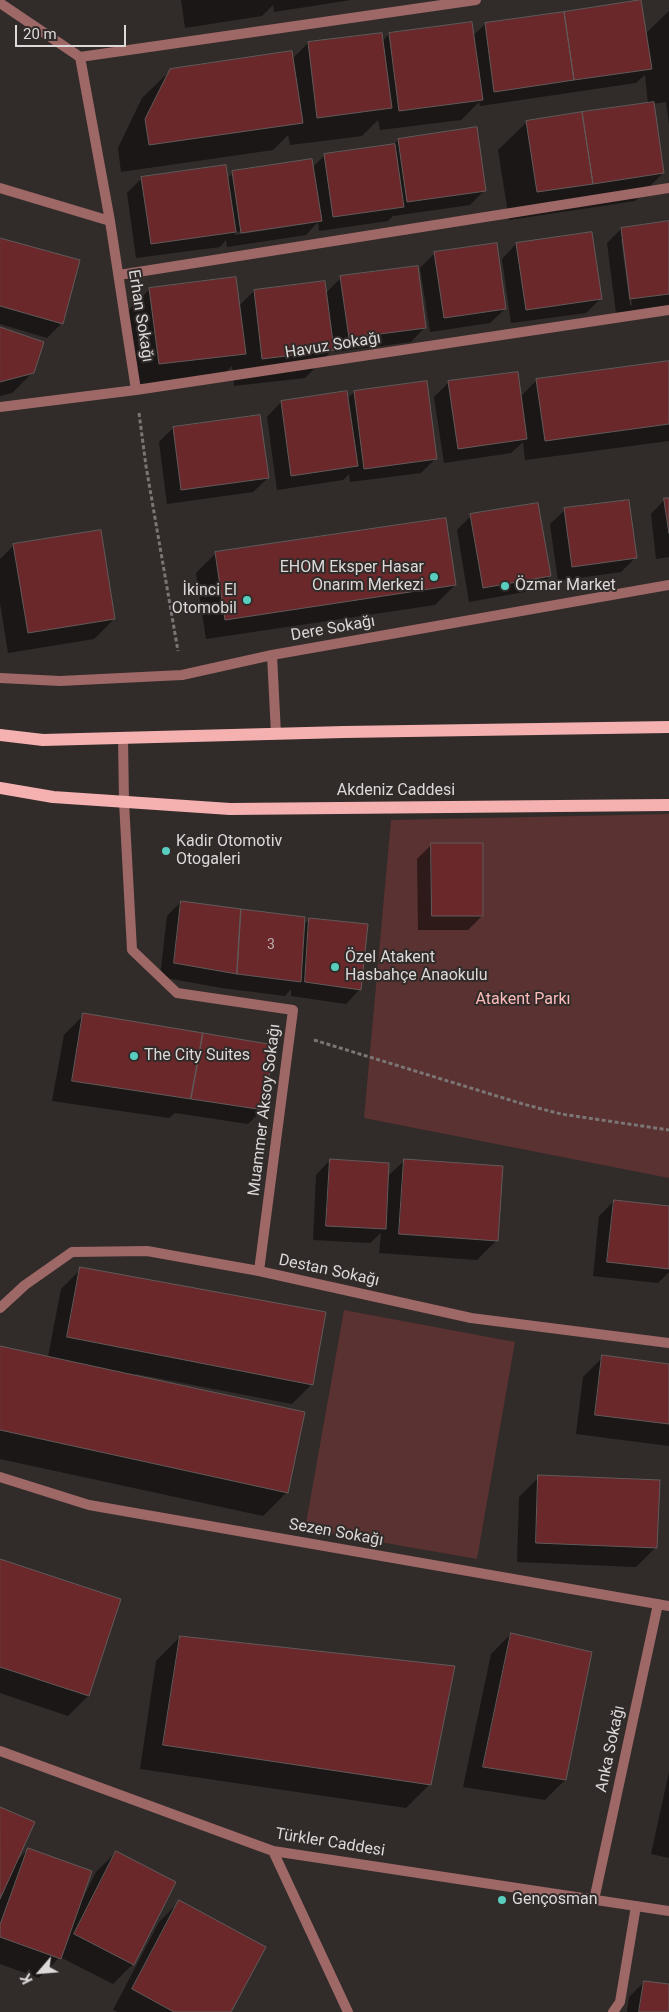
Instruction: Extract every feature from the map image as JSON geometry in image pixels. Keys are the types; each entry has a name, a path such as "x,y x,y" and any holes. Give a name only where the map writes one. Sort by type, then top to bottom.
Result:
{"main road":[{"path":"0,735 43,740 669,727"},
{"name":"Akdeniz Caddesi","path":"0,788 53,797 230,809 669,805"}],"street":[{"path":"0,3 80,57 476,0"},
{"name":"Erhan Sokağı","path":"80,57 110,221 136,390"},
{"path":"0,188 110,221"},
{"path":"119,275 669,188"},
{"name":"Havuz Sokağı","path":"0,407 136,390 669,310"},
{"name":"Dere Sokağı","path":"0,678 60,681 182,675 272,655 669,585"},
{"path":"272,655 276,734"},
{"path":"123,738 124,802"},
{"name":"Muammer Aksoy Sokağı","path":"124,802 132,950 177,993 293,1010 259,1271"},
{"name":"Destan Sokağı","path":"0,1308 25,1285 72,1252 146,1251 259,1271 471,1318 669,1343"},
{"name":"Sezen Sokağı","path":"0,1477 89,1505 669,1606"},
{"name":"Anka Sokağı","path":"594,1900 658,1604"},
{"name":"Türkler Caddesi","path":"0,1751 273,1851 669,1911"},
{"path":"273,1851 348,2012"},
{"path":"613,2012 620,2002 636,1906"}],"path":[{"path":"136,390 146,466 182,675"},
{"path":"290,1032 467,1088 560,1114 669,1130"}],"green space":[{"name":"Atakent Parkı","path":"669,814 669,1178 364,1118 391,820"},
{"path":"344,1310 515,1342 477,1559 305,1529"}],"building":[{"path":"641,0 652,69 574,80 564,12"},
{"path":"564,12 574,80 494,92 485,23"},
{"path":"472,22 483,100 399,111 389,33"},
{"path":"382,33 392,108 317,118 308,42"},
{"path":"292,51 303,123 149,145 145,119 170,69"},
{"path":"654,102 664,173 593,184 582,112"},
{"path":"582,112 593,184 537,192 526,121"},
{"path":"477,127 486,191 407,202 398,139"},
{"path":"395,144 404,207 333,217 324,154"},
{"path":"312,159 322,221 241,233 232,171"},
{"path":"226,165 236,232 151,244 141,177"},
{"path":"669,221 669,294 630,299 621,228"},
{"path":"592,232 602,299 526,310 516,243"},
{"path":"0,238 80,260 63,324 0,306"},
{"path":"497,243 506,309 444,318 434,252"},
{"path":"418,266 426,328 349,338 340,276"},
{"path":"236,277 246,354 159,364 149,288"},
{"path":"325,281 334,350 262,359 254,290"},
{"path":"0,327 44,342 34,373 0,382"},
{"path":"669,361 669,424 545,441 536,379"},
{"path":"518,372 527,439 458,449 448,381"},
{"path":"427,381 437,459 364,469 354,391"},
{"path":"347,391 358,466 291,476 281,401"},
{"path":"260,415 269,478 181,490 173,427"},
{"path":"664,498 669,498 669,533"},
{"path":"629,500 637,558 572,567 564,508"},
{"path":"538,503 551,576 483,588 470,514"},
{"path":"446,518 456,585 225,620 215,552"},
{"path":"101,530 115,619 28,633 13,544"},
{"path":"431,843 483,843 483,916 432,916"},
{"path":"181,901 241,909 237,974 174,963"},
{"path":"241,909 305,917 301,982 237,974"},
{"path":"309,918 368,924 361,990 305,982"},
{"path":"83,1013 203,1033 191,1099 72,1081"},
{"path":"203,1033 274,1045 264,1110 191,1099"},
{"path":"330,1159 389,1163 386,1229 326,1226"},
{"path":"404,1159 503,1166 498,1241 399,1234"},
{"path":"614,1200 669,1206 669,1269 607,1262"},
{"path":"80,1267 326,1312 313,1385 67,1337"},
{"path":"0,1346 305,1412 288,1493 0,1430"},
{"path":"602,1355 669,1364 669,1424 595,1415"},
{"path":"538,1475 660,1480 657,1548 536,1543"},
{"path":"0,1559 121,1599 89,1696 0,1667"},
{"path":"511,1633 592,1652 566,1780 483,1767"},
{"path":"180,1636 455,1666 431,1785 163,1745"},
{"path":"0,1807 35,1822 0,1899"},
{"path":"28,1848 92,1871 61,1959 0,1937 0,1925"},
{"path":"116,1851 176,1882 134,1965 74,1934"},
{"path":"179,1900 266,1947 231,2012 174,2012 132,1989"},
{"path":"644,1981 669,1984 669,2012 639,2012"}],"place":[{"name":"EHOM Eksper Hasar Onarım Merkezi","path":"434,577"},
{"name":"Özmar Market","path":"505,586"},
{"name":"İkinci El Otomobil","path":"247,600"},
{"name":"Kadir Otomotiv Otogaleri","path":"166,851"},
{"name":"Özel Atakent Hasbahçe Anaokulu","path":"335,967"},
{"name":"The City Suites","path":"134,1056"},
{"name":"Gençosman","path":"502,1900"}]}
